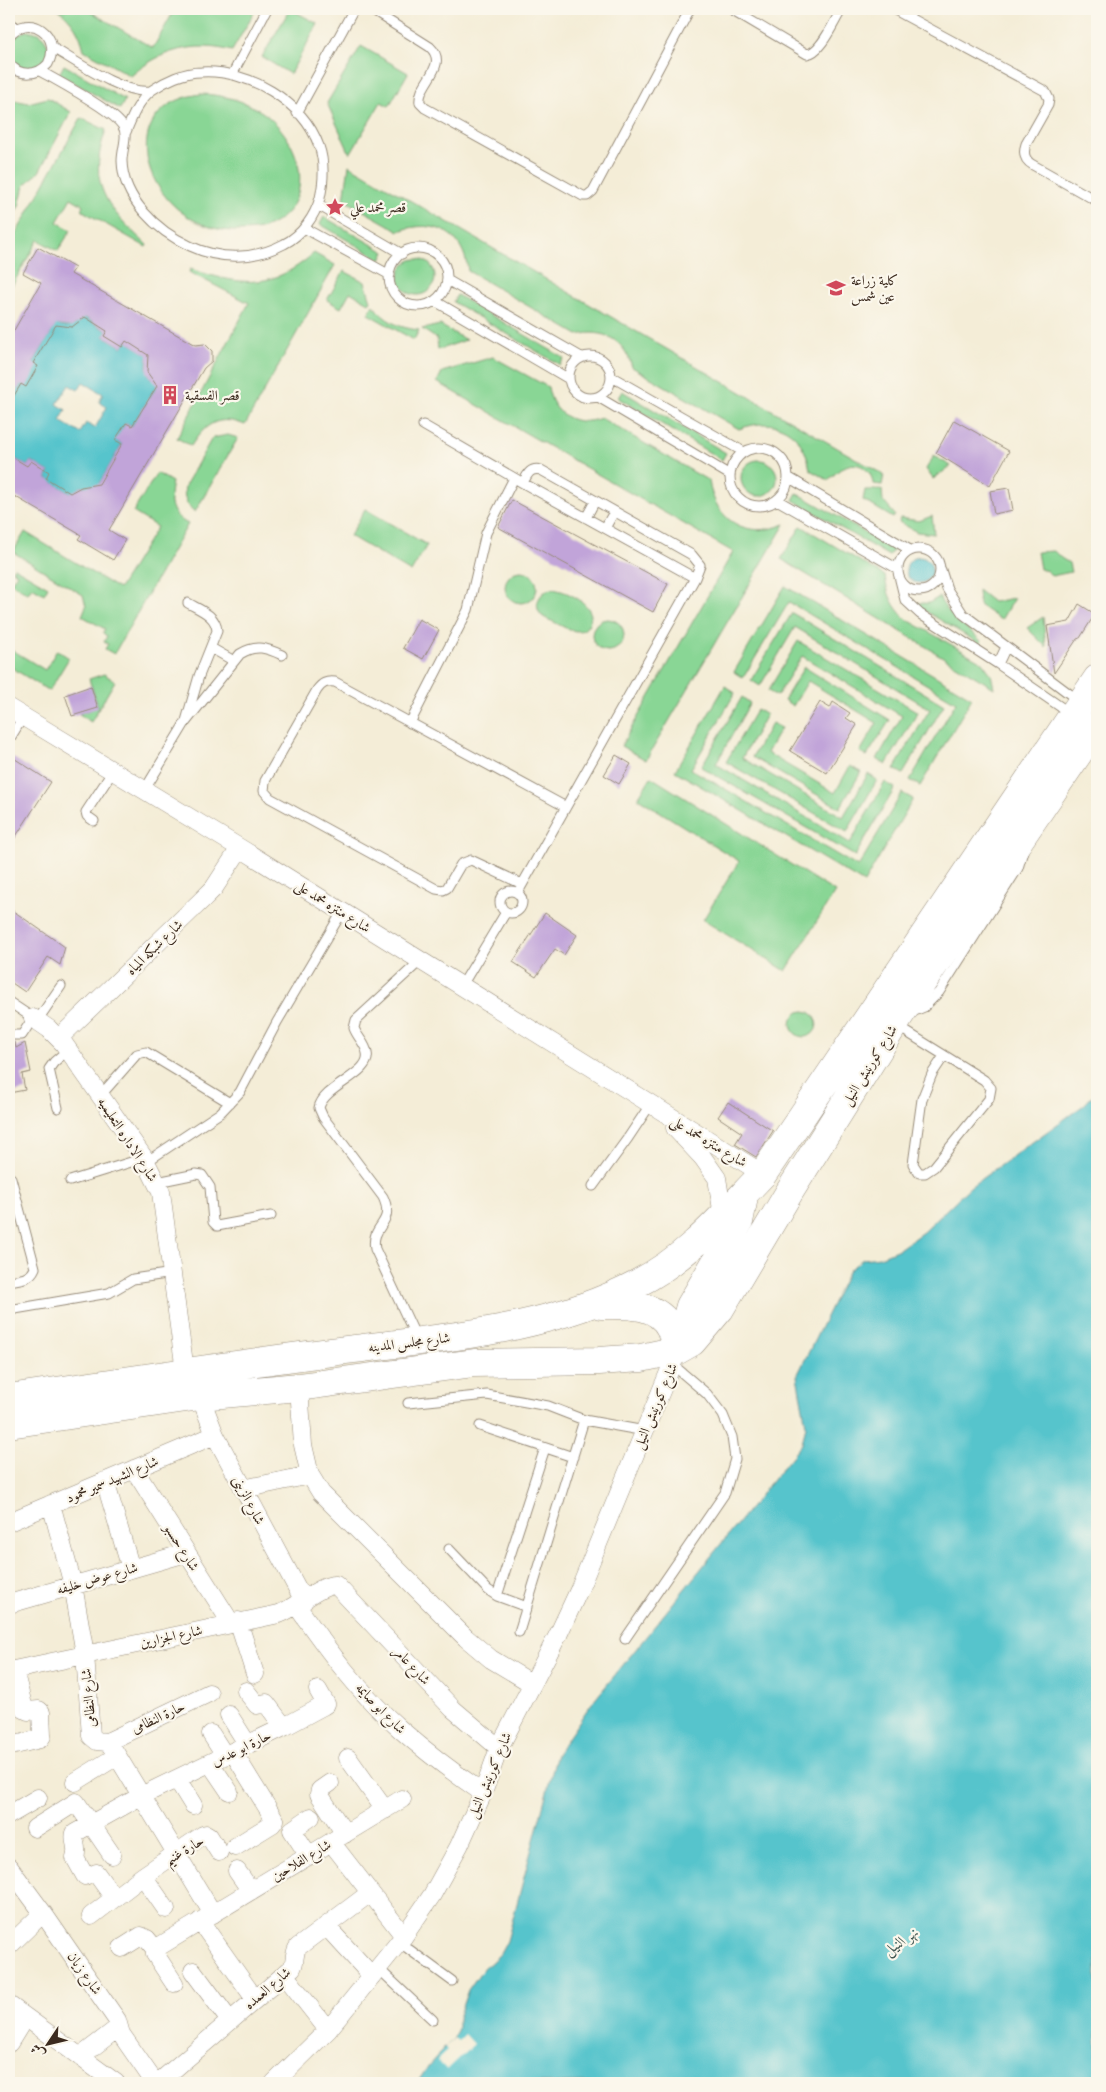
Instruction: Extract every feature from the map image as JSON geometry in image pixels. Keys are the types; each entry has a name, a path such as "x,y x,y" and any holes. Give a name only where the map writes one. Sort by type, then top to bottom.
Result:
{"highway":[{"name":"شارع كورنيش النيل","path":"676,1358 720,1309 790,1191 897,1020 1023,834 1084,715 1097,679"},
{"name":"شارع كورنيش النيل","path":"763,1174 1084,715"},
{"name":"شارع مجلس المدينه","path":"9,1398 185,1371 518,1327 593,1305 639,1283 669,1265 705,1235 763,1174"},
{"path":"676,1358 690,1306 739,1222 744,1193"},
{"path":"593,1305 637,1306 647,1308 657,1314 669,1326 676,1358"},
{"name":"شارع مجلس المدينه","path":"9,1424 200,1396 299,1387 474,1363 676,1358"}],"street":[{"name":"شارع منتزه محمد على","path":"16,713 240,848 720,1149 763,1174"},
{"name":"شارع شبكه المياه","path":"64,1044 214,888 240,848"},
{"name":"شارع الاداره التعليميه","path":"35,1019 64,1044 145,1160 157,1182 164,1208 185,1371"},
{"name":"شارع منتزه محمد على","path":"652,1106 693,1147 712,1170 719,1186 723,1216"},
{"path":"712,1170 717,1164 720,1149"},
{"name":"شارع كورنيش النيل","path":"274,2083 328,2030 401,1939 437,1887 459,1846 483,1793 498,1748 559,1633 579,1590 676,1358"},
{"path":"299,1387 303,1445 310,1475 321,1493 466,1638 491,1659 531,1683"},
{"name":"شارع الزينى","path":"200,1396 215,1435 301,1603"},
{"name":"شارع الشهيد سمير محمود","path":"9,1522 215,1435"},
{"name":"شارع حسبو","path":"134,1469 186,1553 234,1622 255,1674"},
{"path":"243,1489 310,1475"},
{"path":"105,1482 131,1569"},
{"name":"شارع النظامى","path":"51,1504 74,1585 85,1654 91,1736 112,1749 176,1853 206,1918 255,1999"},
{"name":"شارع عوض خليفه","path":"9,1604 186,1553"},
{"name":"شارع عامر","path":"326,1586 336,1585 453,1709 498,1748"},
{"name":"شارع الجزارين","path":"11,1670 279,1614 301,1603 326,1586"},
{"name":"شارع ابو صايمه","path":"301,1603 328,1650 399,1728 439,1762 483,1793"},
{"path":"11,1670 24,1709 28,1712 39,1710 42,1712 42,1736 40,1739 15,1744"},
{"name":"حارة ابو عدس","path":"114,1898 76,1861 77,1846 74,1835 141,1796 284,1727 306,1707 326,1704 318,1690"},
{"path":"246,1691 257,1705 266,1703 284,1727"},
{"name":"حارة النظامى","path":"75,1782 112,1749 209,1693"},
{"path":"229,1715 229,1791"},
{"path":"211,1734 229,1754"},
{"name":"حارة غنيم","path":"91,1916 176,1853 206,1834 227,1849 272,1824 275,1820 229,1754"},
{"path":"348,1758 385,1810"},
{"path":"177,1779 193,1804"},
{"path":"330,1783 320,1790 319,1794 338,1838 401,1939"},
{"path":"9,1815 38,1798"},
{"name":"شارع الفلاحين","path":"155,1949 402,1799"},
{"path":"35,1828 76,1802 112,1855"},
{"path":"309,1856 292,1830 310,1817"},
{"name":"شارع زيان","path":"9,1867 14,1887 43,1913 117,2020 121,2034 156,2083"},
{"path":"237,1871 251,1891"},
{"path":"144,1876 166,1909"},
{"name":"شارع العمده","path":"156,2083 284,1974 295,1963 295,1952 298,1947 370,1892"},
{"path":"9,1946 43,1913"},
{"path":"326,1926 375,1972"},
{"path":"122,1948 141,1936 147,1939 155,1949 154,1954 174,1983"},
{"path":"193,1971 230,2020"},
{"path":"284,1974 328,2030"},
{"path":"9,2005 116,2083"},
{"path":"9,2043 25,2017"},
{"path":"80,2057 120,2027"}],"lane":[{"path":"232,75 267,9"},
{"path":"297,113 354,9"},
{"path":"370,9 430,47 436,54 436,66 420,95 422,106 583,196 587,196 593,191 690,9"},
{"path":"731,9 807,54 811,54 818,49 842,9"},
{"path":"893,9 1045,90 1049,99 1048,105 1026,144 1024,149 1026,159 1033,165 1097,201"},
{"path":"9,22 17,28"},
{"path":"9,36 17,28 28,26 40,28 49,37 52,48 48,64 40,71 28,74 22,73 16,71 9,63"},
{"path":"52,48 128,90 151,91"},
{"path":"40,71 114,116 126,132"},
{"path":"199,72 232,75 256,83 278,96 297,113 311,128 319,146 324,165 324,184 318,205 304,228 288,242 269,252 248,257 218,256 190,246 164,231 142,211 129,188 122,163 126,132 136,110 151,91 174,78 199,72"},
{"path":"318,205 402,254"},
{"path":"304,228 390,275"},
{"path":"415,249 430,251 436,254 445,266 447,280 443,292 435,301 420,306 405,302 393,291 390,275 393,263 402,254 415,249"},
{"path":"447,280 581,358"},
{"path":"435,301 568,379"},
{"path":"587,356 599,357 608,365 612,377 610,387 598,397 587,398 576,394 568,379 570,368 581,358 587,356"},
{"path":"612,377 744,452"},
{"path":"598,397 730,475"},
{"path":"423,425 514,478 695,578"},
{"path":"761,448 769,450 783,461 788,477 785,490 777,500 762,506 746,503 734,491 730,475 734,462 744,452 761,448"},
{"path":"520,888 509,890 502,896 500,904 506,912 512,913 521,908 523,901 520,888 695,578 700,565 696,558 541,470 537,469 530,472 523,483"},
{"path":"788,477 910,550"},
{"path":"410,723 468,610 486,533 514,478"},
{"path":"777,500 898,569"},
{"path":"586,518 595,501"},
{"path":"606,528 614,512"},
{"path":"916,549 928,551 938,559 947,589 963,614 1049,680 1084,715 1040,692 909,606 902,594 898,569 901,558 910,550 916,549"},
{"path":"900,580 911,590 925,591 936,584 941,570"},
{"path":"185,723 196,682 211,648 216,631 214,621 188,603"},
{"path":"998,664 1006,647"},
{"path":"211,648 234,661"},
{"path":"144,791 185,723 240,654 253,648 267,648 282,655"},
{"path":"520,888 471,860 461,864 447,888 436,890 270,798 264,790 265,782 317,690 324,683 335,682 566,807"},
{"path":"9,740 16,713"},
{"path":"94,821 87,816 86,812 113,771"},
{"path":"70,1181 145,1160 220,1113 247,1080 277,1022 342,912"},
{"path":"461,987 506,912"},
{"path":"418,1340 375,1249 374,1239 376,1232 388,1215 386,1204 383,1197 323,1117 319,1108 325,1096 362,1068 367,1060 367,1051 354,1028 356,1020 420,961"},
{"path":"9,1036 22,1034 61,986"},
{"name":"شارع الاداره التعليميه","path":"9,1002 35,1019"},
{"path":"897,1020 944,1056 988,1084 992,1094 990,1099 934,1167 924,1173 919,1173 913,1164 922,1099 932,1074 944,1056"},
{"path":"58,1108 49,1069 64,1044"},
{"path":"100,1096 137,1054 146,1052 230,1103"},
{"path":"593,1186 652,1106"},
{"path":"157,1182 196,1174 202,1175 210,1187 213,1222 217,1226 271,1216"},
{"path":"9,1281 26,1278 33,1272 34,1268 11,1178"},
{"path":"9,1310 109,1293 133,1279 173,1274"},
{"path":"625,1639 725,1493 735,1459 732,1437 723,1415 676,1358"},
{"path":"408,1402 487,1395 548,1406 584,1420 645,1431"},
{"path":"519,1632 584,1420"},
{"path":"480,1426 572,1457"},
{"path":"498,1596 545,1448"},
{"path":"449,1549 482,1585 498,1596 527,1607"},
{"path":"401,1939 452,1981"},
{"path":"375,1972 433,2020"}],"green space":[{"path":"58,9 86,9 153,48 175,9 256,9 232,51 204,47 178,50 154,60 131,76 84,50 75,27"},
{"path":"290,9 318,24 290,74 262,57"},
{"path":"29,31 42,37 48,50 42,63 29,69 16,63 10,50 16,37"},
{"path":"361,46 408,73 389,106 381,102 350,154 327,103"},
{"path":"64,65 125,100 120,109 59,74"},
{"path":"201,94 233,99 248,104 262,112 276,124 287,139 295,155 299,172 299,189 293,205 282,218 264,228 253,230 234,231 204,225 179,210 160,190 149,166 147,142 154,120 171,103"},
{"path":"48,98 71,112 39,172 24,186 19,206 9,223 9,99 28,103"},
{"path":"81,118 106,130 100,149 98,166 104,195 121,220 147,245 146,247 81,210 83,205 71,198 57,222 71,230 58,251 38,240 9,291 9,246"},
{"path":"349,165 884,475 882,485 873,484 867,470 854,464 842,468 828,480 810,470 807,456 801,445 786,430 764,424 739,429 632,367 624,350 612,339 596,333 578,335 468,271 461,247 446,232 424,226 399,231 344,200"},
{"path":"324,217 385,252 381,260 320,224"},
{"path":"314,253 335,265 245,425 227,421 213,423 196,438 191,446 177,438 249,303 189,272 190,269 225,279 255,281 284,274"},
{"path":"417,259 424,260 430,264 434,270 434,284 430,290 424,294 417,295 410,294 404,290 400,284 399,277 400,270 404,264 410,260"},
{"path":"344,271 365,282 371,301 369,303 350,292 341,308 327,300"},
{"path":"457,295 564,358 560,365 453,302"},
{"path":"373,305 393,323 405,328 419,330 414,340 368,314"},
{"path":"440,325 466,340 438,350 437,339 422,329"},
{"path":"493,357 548,387 554,405 566,416 582,421 601,418 709,481 712,495 718,507 735,524 758,530 785,524 646,760 621,746 733,552 437,382 442,372"},
{"path":"622,391 726,453 722,460 618,398"},
{"path":"228,435 238,438 195,512 186,501 184,494 185,486 212,438"},
{"path":"934,456 951,466 933,479 926,469"},
{"path":"759,460 766,461 772,465 776,471 776,485 772,491 766,495 759,496 752,495 746,491 742,485 741,478 742,471 746,465 752,461"},
{"path":"157,473 172,482 170,495 174,512 188,524 114,654 105,649 108,644 104,642 107,636 103,633 105,629 82,616 86,606 83,595 13,552 25,532 119,589 157,527 133,512"},
{"path":"865,490 882,490 883,501 895,515 893,518 863,500"},
{"path":"797,493 894,549 889,556 793,500"},
{"path":"365,509 427,545 411,572 350,536"},
{"path":"932,516 934,534 917,532 899,522 900,518 919,521"},
{"path":"801,526 885,576 891,600 901,614 906,619 982,662 991,674 994,688 781,559"},
{"path":"1054,551 1069,563 1071,572 1052,576 1047,571 1040,569 1037,552"},
{"path":"14,567 48,587 44,594 32,587 28,593 11,583 17,573 12,570"},
{"path":"521,571 532,576 537,587 532,598 521,603 510,598 505,587 510,576"},
{"path":"785,586 972,698 920,786 910,780 956,702 789,602 743,678 734,672"},
{"path":"551,589 569,594 585,605 591,615 586,628 578,631 572,630 542,616 538,608 539,600 544,593"},
{"path":"978,590 993,602 1014,598 1001,620 979,605"},
{"path":"939,597 947,610 982,642 980,644 912,603 929,603"},
{"path":"792,613 944,705 903,774 894,769 930,709 795,627 760,686 751,680"},
{"path":"1043,617 1046,647 1027,628"},
{"path":"608,619 619,624 624,635 619,646 608,651 597,646 592,635 597,624"},
{"path":"798,641 918,712 886,765 877,759 902,716 802,656 777,696 768,691"},
{"path":"9,648 45,670 57,650 69,658 49,691 9,666"},
{"path":"804,667 890,720 867,756 860,752 877,723 808,681 793,706 784,700"},
{"path":"104,674 115,681 91,722 79,714 98,707 89,679"},
{"path":"725,686 735,693 691,769 858,867 902,793 913,799 864,883 675,771"},
{"path":"742,697 750,703 716,764 850,843 885,782 895,788 855,856 701,767"},
{"path":"757,709 766,715 742,758 843,817 868,774 877,780 847,832 726,762"},
{"path":"772,723 781,728 767,753 835,793 850,766 861,772 840,808 752,757"},
{"path":"651,777 835,892 786,971 703,920 739,861 638,798"},
{"path":"804,1011 813,1015 817,1024 813,1033 804,1037 795,1033 791,1024 795,1015"}],"water":[{"path":"84,317 107,331 104,336 122,347 126,341 149,355 148,372 151,379 158,385 132,426 126,423 116,440 122,444 98,486 81,487 71,494 46,478 49,472 31,461 27,466 9,455 9,404 56,324 68,327 75,325","holes":["83,382 103,394 99,402 107,407 95,428 86,423 80,433 60,421 66,410 57,404 69,385 78,390"]},
{"path":"919,557 928,561 932,570 928,579 919,583 910,579 906,570 910,561"},
{"name":"نهر النيل","path":"1097,1091 1097,2083 417,2083 429,2065 454,2038 458,2028 458,2018 468,1990 480,1973 500,1954 507,1941 557,1754 589,1707 802,1444 806,1425 797,1376 849,1270 863,1259 880,1257 899,1249 923,1232 970,1187 1084,1105"}],"pier":[{"path":"465,2034 474,2044 447,2070 437,2060 447,2051 445,2047 454,2038 458,2041"}],"building":[{"name":"قصر الفسقية","path":"38,247 75,268 71,274 195,345 205,344 212,351 212,361 204,368 109,530 125,540 113,560 78,539 81,535 9,493 9,455 27,466 31,461 49,472 46,478 70,493 81,487 99,484 122,444 115,440 126,423 132,426 157,386 147,372 148,355 126,341 122,347 104,336 107,331 85,317 72,327 56,325 33,363 38,366 26,387 21,384 9,404 9,339 41,283 23,273"},
{"path":"954,420 1009,451 990,486 936,453"},
{"path":"1009,488 1013,510 994,514 990,491"},
{"path":"512,500 668,584 653,612 498,527"},
{"path":"1079,604 1095,614 1054,673 1047,626 1069,622"},
{"path":"419,619 439,630 423,659 403,648"},
{"path":"91,686 98,708 72,716 65,695"},
{"path":"820,702 830,708 833,702 850,713 846,718 857,725 827,773 790,751"},
{"path":"9,755 51,782 9,847"},
{"path":"616,755 631,764 619,784 604,775"},
{"path":"9,908 65,947 60,965 48,957 25,992 9,981"},
{"path":"545,913 577,935 564,955 555,949 536,977 513,962"},
{"path":"9,1043 15,1043 16,1048 25,1043 31,1072 22,1074 25,1090 9,1093"},
{"path":"728,1102 773,1131 756,1157 735,1144 742,1133 718,1117"}],"place":[{"name":"قصر محمد علي","path":"335,207"},
{"name":"كلية زراعة عين شمس","path":"836,288"},
{"name":"قصر الفسقية","path":"170,395"}]}
